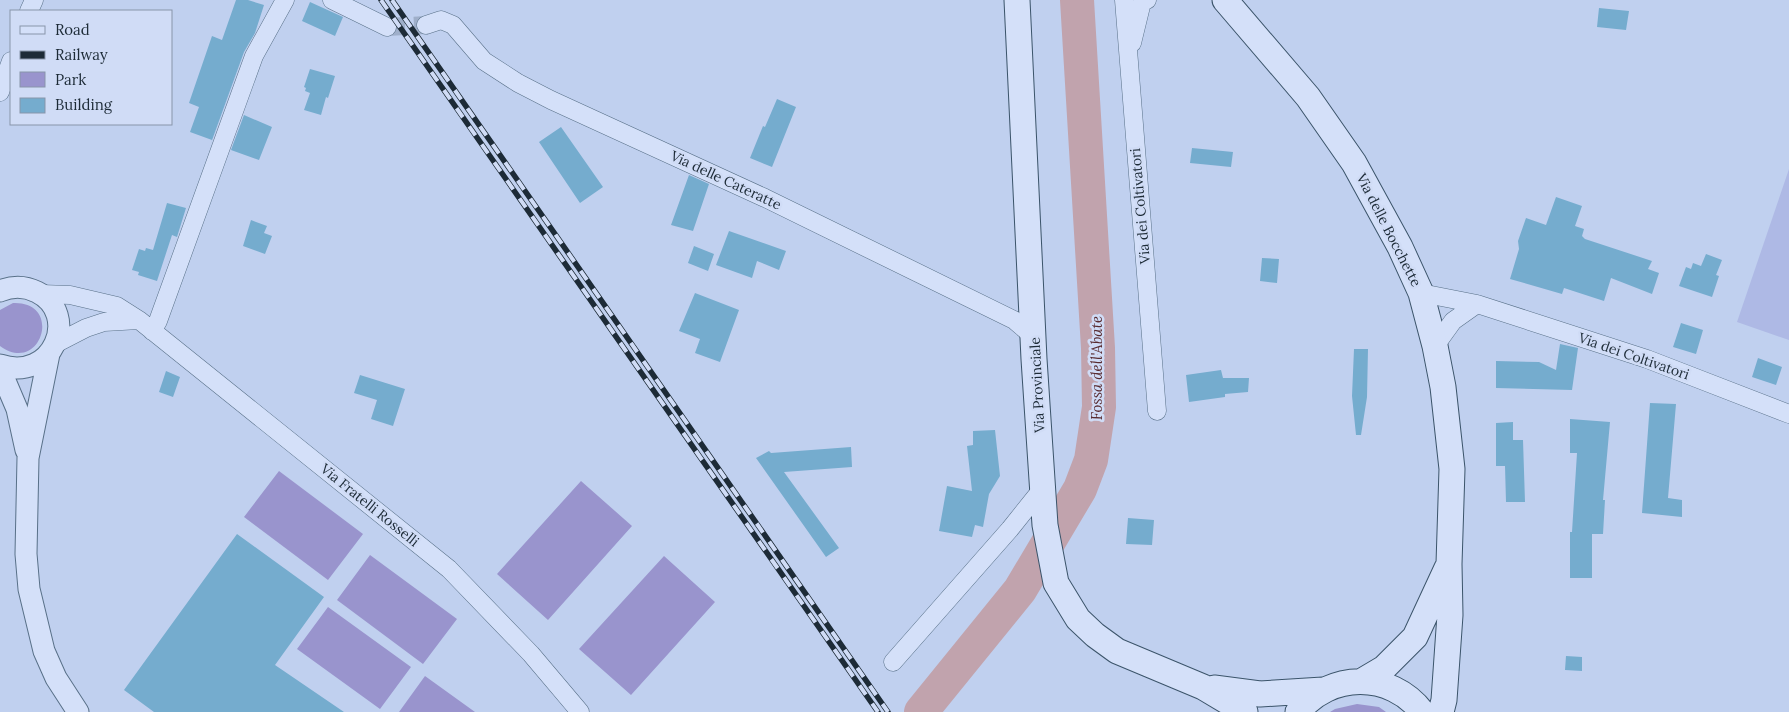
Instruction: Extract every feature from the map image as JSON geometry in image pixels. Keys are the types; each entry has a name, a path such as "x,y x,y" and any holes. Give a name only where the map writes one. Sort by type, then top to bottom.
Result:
{"main road":[{"name":"Via Provinciale","path":"1017,0 1042,489 1045,526 1056,583 1078,619 1095,635 1118,651 1203,687 1245,712"},
{"name":"Via delle Bocchette","path":"1225,0 1308,97 1354,163 1400,247 1421,293 1435,346 1443,387 1452,469 1449,564 1450,615 1444,700 1441,712"},
{"name":"Via delle Bocchette","path":"1362,681 1384,668 1415,637 1449,564"},
{"path":"1298,712 1305,703 1323,690 1342,683 1362,681 1381,684 1400,691 1422,712"},
{"name":"Via Provinciale","path":"1203,687 1260,694 1323,690"}],"street":[{"path":"0,365 11,369 25,368 38,363 52,349 86,328 104,322 146,326 158,321 254,56 285,0"},
{"path":"332,0 387,26"},
{"name":"Via dei Coltivatori","path":"1124,0 1157,411"},
{"path":"1128,58 1142,2 1147,0"},
{"name":"Via delle Cateratte","path":"426,25 441,20 453,25 484,61 518,83 551,100 774,202 1014,320 1034,337"},
{"path":"0,92 10,64"},
{"path":"0,273 21,287"},
{"path":"0,291 7,288 21,287 31,289 41,294 49,302 57,317 58,333 52,349 28,458 26,554 30,589 44,651 56,678 78,712"},
{"name":"Via dei Coltivatori","path":"1421,293 1477,304 1646,359 1789,414"},
{"name":"Via Fratelli Rosselli","path":"41,294 70,295 117,306 146,326 449,569 532,654 580,712"},
{"path":"1435,346 1453,321 1477,304"},
{"path":"0,369 17,409 28,458"},
{"path":"893,662 1010,529 1042,489"}],"shaded area":[{"path":"1789,169 1789,340 1737,322"}],"green space":[{"path":"13,303 29,306 38,313 42,324 41,335 36,345 26,352 14,353 0,346 0,310"},
{"path":"279,471 363,534 328,580 244,517"},
{"path":"581,481 632,526 548,620 497,574"},
{"path":"370,555 457,619 423,664 337,600"},
{"path":"664,556 715,602 631,695 579,649"},
{"path":"328,607 411,667 380,709 297,649"},
{"path":"425,676 475,712 399,712"},
{"path":"1357,704 1379,707 1386,712 1330,712"}],"building":[{"path":"236,0 248,0 264,5 255,33 244,52 211,143 212,140 190,132 199,107 189,103 212,36 222,40"},
{"path":"310,2 343,17 335,36 302,21"},
{"path":"1599,8 1629,11 1626,30 1597,27"},
{"path":"310,69 335,76 321,115 304,110 310,93 305,91 306,88 304,87"},
{"path":"777,99 796,107 772,167 750,158"},
{"path":"244,115 272,127 259,160 231,150"},
{"path":"561,127 603,187 580,203 539,142"},
{"path":"1192,148 1233,152 1231,167 1190,163"},
{"path":"689,175 709,184 693,231 671,225"},
{"path":"1556,197 1582,206 1575,226 1584,229 1582,236 1585,239 1652,261 1648,269 1659,273 1652,294 1611,278 1604,301 1564,288 1562,294 1510,279 1519,249 1518,241 1526,218 1546,225"},
{"path":"167,203 186,208 177,237 172,235 157,281 138,275 139,272 132,270 139,249 145,251 146,248 153,250"},
{"path":"251,220 267,226 264,233 272,236 265,254 243,246"},
{"path":"729,231 786,251 779,270 757,261 752,278 716,265"},
{"path":"694,246 714,254 708,271 688,263"},
{"path":"1706,254 1722,260 1716,275 1719,276 1712,297 1679,286 1686,267 1691,269 1693,263 1701,266"},
{"path":"1262,258 1279,259 1277,283 1260,281"},
{"path":"695,293 739,310 720,362 695,353 700,339 679,331"},
{"path":"1681,323 1703,330 1696,354 1673,347"},
{"path":"1560,344 1578,348 1572,390 1496,388 1496,361 1539,362 1556,370"},
{"path":"1354,349 1368,349 1367,397 1361,435 1356,435 1352,396"},
{"path":"1758,358 1782,367 1776,385 1752,377"},
{"path":"1221,370 1223,378 1249,378 1248,392 1225,394 1225,397 1189,402 1186,375"},
{"path":"166,371 180,377 173,397 159,392"},
{"path":"360,375 405,389 393,426 371,419 377,400 354,393"},
{"path":"1650,403 1676,404 1668,498 1682,500 1682,517 1642,513"},
{"path":"1570,419 1610,422 1603,500 1605,500 1603,534 1592,534 1592,578 1570,578 1570,532 1572,532 1577,453 1570,453"},
{"path":"1513,422 1513,440 1523,440 1525,502 1506,502 1505,466 1496,466 1496,423"},
{"path":"995,430 1000,476 989,494 983,527 975,525 972,537 939,531 947,486 972,491 967,446 973,445 973,431"},
{"path":"851,447 852,467 784,472 839,548 826,557 756,458 769,451 771,453"},
{"path":"1128,518 1154,520 1152,545 1126,544"},
{"path":"237,534 324,597 275,665 344,712 154,712 124,690"},
{"path":"1566,656 1582,657 1582,671 1565,670"}],"waterway":[{"name":"Fossa dell'Abate","path":"921,712 1020,590 1080,489 1091,460 1099,407 1098,348 1077,0"}],"tunnel":[{"path":"387,27 426,25"}],"railway":[{"path":"381,0 878,712"},
{"path":"392,0 888,712"}]}
